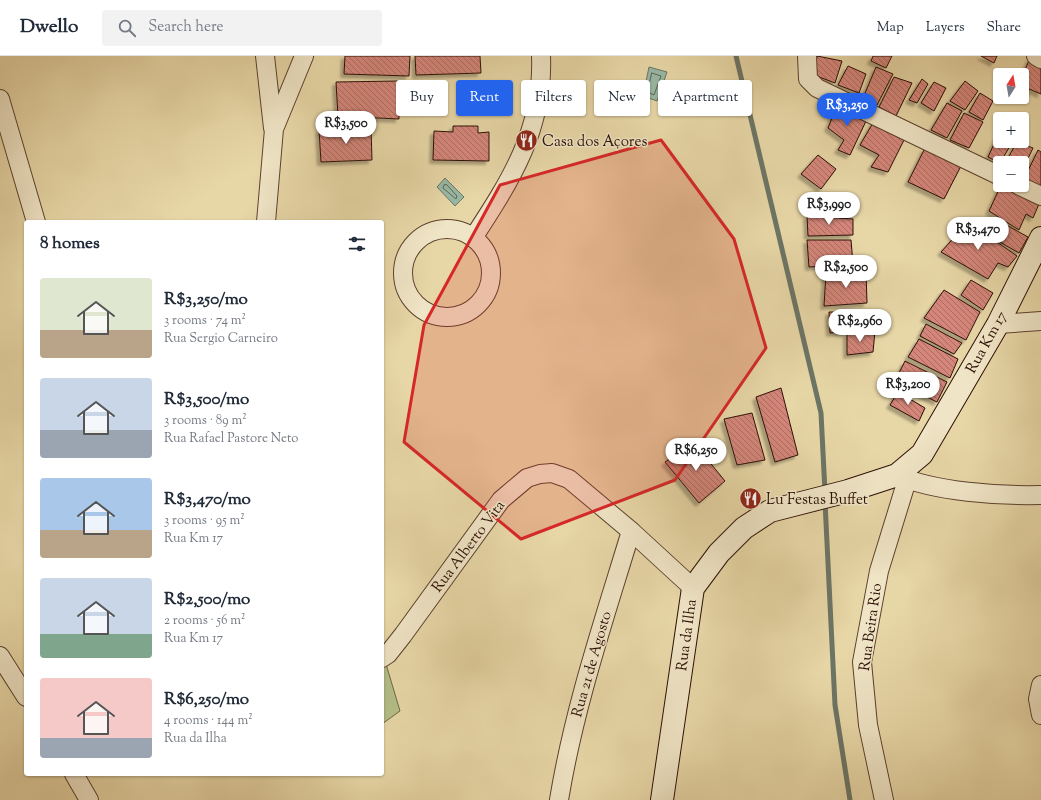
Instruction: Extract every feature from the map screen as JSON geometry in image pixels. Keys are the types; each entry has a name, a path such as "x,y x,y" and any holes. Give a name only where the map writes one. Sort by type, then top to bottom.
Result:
{"main road":[{"name":"Rua Km 17","path":"848,491 902,478 922,454 998,324 1041,238"},
{"name":"Rua da Ilha","path":"662,800 693,588 720,553 744,528 770,511 848,491"}],"street":[{"path":"265,56 274,129 266,220"},
{"path":"274,129 304,56"},
{"path":"473,238 503,193 524,152 540,93 541,56"},
{"path":"807,56 808,78 817,88 993,173"},
{"path":"1036,56 1041,59"},
{"path":"0,99 35,220"},
{"path":"1029,190 1041,196"},
{"path":"446,229 460,231 473,238 484,249 490,262 491,276 488,290 480,303 469,312 455,317 440,317 426,313 414,304 406,292 402,278 403,263 409,250 414,244 419,239 432,232 446,229"},
{"path":"998,324 1041,321"},
{"name":"Rua Alberto Vita","path":"384,657 388,654 403,635 502,500 527,478 552,472 569,479 631,531 693,588"},
{"path":"902,478 942,487 999,495 1041,495"},
{"name":"Rua Beira Rio","path":"884,800 868,725 862,662 879,571 902,478"},
{"name":"Rua 21 de Agosto","path":"559,800 567,752 586,679 631,531"},
{"path":"0,656 24,694"},
{"path":"1041,685 1038,699 1041,715"},
{"path":"75,776 89,800"}],"highlighted area":[{"path":"661,140 734,239 766,348 675,480 521,539 404,442 424,325 500,185"}],"green space":[{"path":"386,664 400,711 384,723 384,665"}],"water":[{"path":"649,67 667,72 664,80 658,80 657,101 650,98 650,80 646,80"},
{"path":"445,178 464,197 455,206 437,187"}],"building":[{"path":"345,56 410,56 409,76 344,74"},
{"path":"415,56 480,56 481,73 416,75"},
{"path":"817,56 842,61 835,83 814,75"},
{"path":"873,56 892,56 886,68 871,61"},
{"path":"981,56 997,56 994,63"},
{"path":"1030,58 1041,64 1041,94 1029,89 1029,68 1026,68"},
{"path":"848,66 866,74 859,93 838,85"},
{"path":"876,67 893,74 877,105 863,98"},
{"path":"894,77 912,83 896,116 879,107"},
{"path":"922,79 928,84 917,103 909,100"},
{"path":"396,81 396,116 399,116 399,119 338,116 336,82"},
{"path":"965,81 978,91 965,110 950,101"},
{"path":"934,82 946,88 934,111 921,103"},
{"path":"980,93 993,101 983,120 969,112"},
{"path":"838,103 867,119 850,155 838,150 844,140 828,128"},
{"path":"947,103 962,111 947,138 931,130"},
{"path":"964,113 983,122 969,148 950,140"},
{"path":"874,121 905,138 888,172 871,167 879,155 860,145"},
{"path":"453,126 478,126 478,133 489,132 489,161 433,160 434,131 453,132"},
{"path":"371,128 372,160 321,162 319,130"},
{"path":"993,146 993,148 1009,148 1004,156 993,156 993,160 988,157"},
{"path":"1029,146 1033,148 1029,156 1009,156 1014,148 1029,148"},
{"path":"925,148 961,166 944,199 908,182"},
{"path":"1038,150 1041,152 1041,187 1029,181 1029,169"},
{"path":"818,155 836,169 821,189 801,174"},
{"path":"998,192 1019,192 1039,204 1033,218 1026,214 1019,230 989,211"},
{"path":"807,216 853,219 853,235 808,236"},
{"path":"968,222 1017,256 1008,267 998,263 988,279 941,252"},
{"path":"1001,222 1028,237 1019,253 991,237"},
{"path":"807,240 851,240 853,264 809,267"},
{"path":"866,272 867,303 824,306 826,273"},
{"path":"971,280 993,293 983,310 961,295"},
{"path":"944,290 980,312 966,340 924,318"},
{"path":"829,312 869,312 873,328 830,333"},
{"path":"926,324 962,343 954,354 920,336"},
{"path":"875,331 873,352 847,355 847,334"},
{"path":"919,339 958,359 950,378 908,357"},
{"path":"905,361 947,382 937,402 895,381"},
{"path":"781,388 798,455 775,462 756,397"},
{"path":"898,392 925,408 919,421 890,405"},
{"path":"752,413 765,460 737,465 724,419"},
{"path":"694,443 725,481 699,503 665,462"}],"waterway":[{"path":"736,56 821,413 825,492"},
{"path":"825,502 835,705 850,800"}],"place":[{"name":"Casa dos Açores","path":"527,141"},
{"name":"Lu Festas Buffet","path":"750,499"}]}
